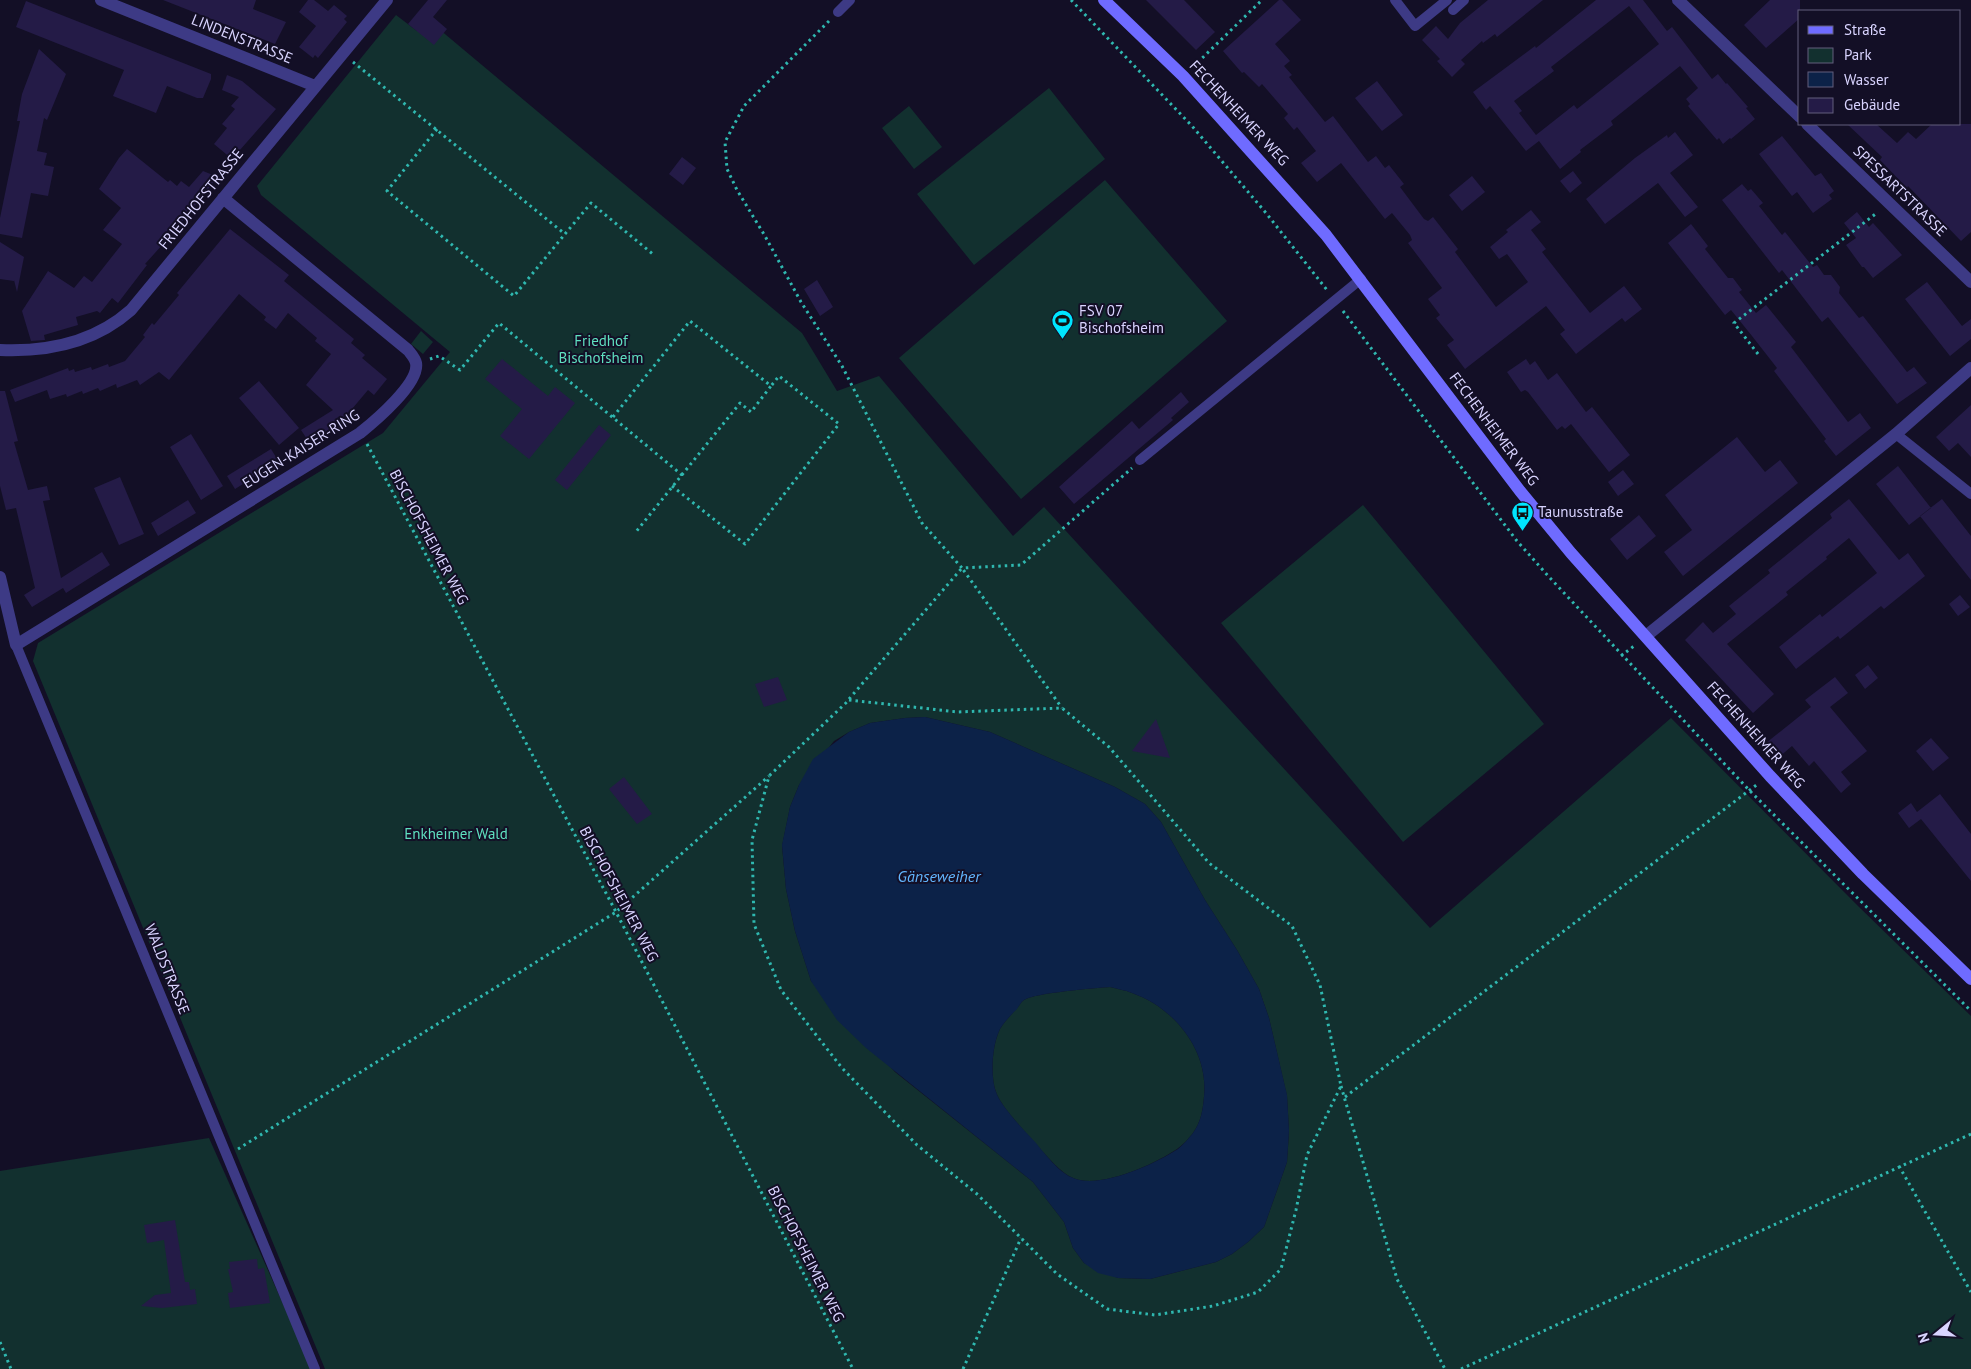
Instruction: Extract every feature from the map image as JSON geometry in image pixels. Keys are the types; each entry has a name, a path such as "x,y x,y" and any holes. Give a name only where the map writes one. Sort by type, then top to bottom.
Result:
{"street":[{"name":"LINDENSTRASSE","path":"101,0 127,5 315,86"},
{"name":"FRIEDHOFSTRASSE","path":"0,350 38,350 71,344 99,332 118,320 137,304 387,0"},
{"name":"FECHENHEIMER WEG","path":"1104,0 1183,76 1301,205 1361,279 1526,498 1571,553 1815,824 1863,874 1971,979"},
{"path":"1678,0 1798,115"},
{"name":"SPESSARTSTRASSE","path":"1808,125 1971,282"},
{"path":"223,198 408,350 416,365"},
{"name":"EUGEN-KAISER-RING","path":"16,645 360,433 389,407 409,384 415,375 416,365"},
{"path":"1646,636 1896,434 1971,368"},
{"name":"WALDSTRASSE","path":"0,577 16,645"}],"lane":[{"path":"838,12 850,0"},
{"path":"1395,0 1415,26 1446,0"},
{"path":"1453,10 1464,0"},
{"path":"1140,460 1361,279"},
{"path":"1896,434 1971,494"},
{"name":"WALDSTRASSE","path":"16,645 315,1369"}],"path":[{"path":"1072,0 1192,126 1266,213 1517,541 1621,656 1749,790 1971,1011"},
{"path":"1183,76 1262,0"},
{"path":"838,12 744,106 725,142 728,169 737,190 801,302 842,366 922,523 962,568 1062,708 1109,747 1208,863 1292,926 1320,986 1341,1086 1397,1279 1445,1369"},
{"path":"342,55 437,129 565,234"},
{"path":"437,129 387,191 514,296 591,203 654,256"},
{"path":"1758,354 1734,323 1890,202"},
{"path":"613,417 690,321 771,386"},
{"path":"416,365 440,356 460,370 499,323 682,474"},
{"path":"635,533 672,486 740,403 751,412 779,376 839,424 745,544 672,486"},
{"name":"BISCHOFSHEIMER WEG","path":"360,433 616,912 853,1369"},
{"path":"226,1156 616,912 769,776 849,700 962,568 1021,565 1140,460"},
{"path":"849,700 958,712 1062,708"},
{"path":"769,776 752,840 754,924 781,990 842,1068 917,1145 977,1194 1057,1274 1107,1309 1155,1315 1213,1306 1258,1292 1281,1269 1296,1210 1307,1154 1341,1086"},
{"path":"1345,1097 1749,790"},
{"path":"1461,1369 1971,1134"},
{"path":"1899,1166 1971,1292"},
{"path":"963,1369 1021,1238"},
{"path":"0,1342 11,1369"}],"green space":[{"name":"Enkheimer Wald","path":"396,15 417,31 427,19 802,333 837,391 879,376 1013,536 1044,507 1430,928 1671,718 1857,905 1971,1016 1971,1369 325,1369 33,661 38,643 383,433 450,352 261,195 257,186","holes":["925,717 990,732 1115,787 1145,804 1161,822 1205,900 1259,989 1269,1018 1287,1096 1289,1131 1287,1162 1264,1227 1232,1254 1216,1262 1150,1279 1118,1278 1084,1263 1073,1248 1064,1222 1033,1182 895,1072 811,981 795,931 786,889 782,846 790,807 799,785 834,741 870,723"]},
{"path":"1049,88 1105,159 974,265 917,194"},
{"path":"909,106 942,147 914,169 882,128"},
{"name":"FSV 07 Bischofsheim","path":"1105,180 1227,321 1021,499 899,358"},
{"path":"421,331 433,342 423,354 411,344"},
{"path":"1363,505 1544,724 1403,842 1221,623"},
{"path":"1110,987 1148,1000 1175,1020 1186,1033 1201,1063 1204,1080 1203,1106 1196,1129 1177,1149 1155,1162 1126,1174 1095,1181 1082,1180 1066,1174 1047,1157 1003,1105 994,1085 994,1052 1000,1029 1024,1000 1052,993"},
{"path":"209,1138 312,1369 0,1369 0,1171"}],"water":[{"name":"Gänseweiher","path":"925,717 990,732 1115,787 1145,804 1161,822 1205,900 1259,989 1269,1018 1287,1095 1289,1131 1287,1162 1264,1227 1232,1254 1216,1262 1150,1279 1118,1278 1098,1273 1084,1263 1073,1248 1064,1222 1033,1182 866,1048 837,1020 811,981 795,931 786,889 782,845 790,807 813,759 849,732 870,723","holes":["1110,987 1148,1000 1175,1020 1186,1033 1201,1063 1204,1080 1203,1106 1196,1129 1178,1149 1155,1162 1126,1174 1095,1181 1082,1180 1066,1175 1057,1167 1003,1105 994,1085 994,1052 1000,1029 1024,1000 1052,993"]}],"building":[{"path":"163,0 256,0 253,9 286,22 275,44"},
{"path":"308,0 314,0 328,11 334,5 347,16 344,19 347,22 318,58 315,55 313,58 299,47 316,26 299,12"},
{"path":"428,0 447,0 433,17 447,29 434,45 408,24"},
{"path":"1146,0 1184,0 1215,32 1196,50"},
{"path":"1279,0 1282,0 1301,20 1275,44 1290,61 1284,66 1292,75 1289,77 1325,122 1333,116 1368,162 1376,156 1385,168 1389,165 1404,184 1400,187 1424,219 1428,221 1433,217 1458,249 1455,252 1496,307 1528,282 1507,254 1499,259 1490,247 1508,232 1506,230 1531,210 1541,222 1531,230 1546,249 1542,252 1590,313 1624,286 1642,309 1625,322 1622,318 1576,354 1560,334 1565,330 1546,306 1465,369 1447,345 1454,340 1436,318 1440,315 1428,299 1442,288 1408,243 1412,240 1410,235 1392,213 1385,219 1341,163 1317,182 1301,163 1316,151 1297,127 1294,130 1284,118 1288,114 1262,84 1259,87 1244,72 1242,73 1223,51"},
{"path":"1488,0 1543,0 1497,37 1495,34 1483,43 1482,41 1461,60 1465,64 1452,77 1437,61 1440,59 1422,40 1436,26 1448,39 1460,23"},
{"path":"1596,0 1643,0 1667,31 1672,27 1712,79 1718,74 1727,83 1748,107 1746,108 1755,119 1723,144 1719,138 1717,140 1688,106 1690,104 1686,99 1698,88 1680,66 1611,121 1613,125 1580,150 1581,152 1560,169 1539,141 1526,151 1490,106 1486,110 1473,92 1535,46 1536,48","holes":["1629,6 1659,44 1577,109 1574,105 1536,135 1519,113 1522,111 1514,101 1554,71 1551,67"]},
{"path":"1770,0 1800,0 1798,20 1766,48 1744,25"},
{"path":"26,1 211,74 211,79 203,98 197,98 167,86 156,113 113,96 124,70 16,27"},
{"path":"39,49 66,74 47,120 44,118 37,151 47,153 44,165 54,167 48,196 31,193 22,238 0,234 0,218 20,121 17,121 22,94"},
{"path":"227,75 242,81 276,109 232,159 214,144 227,128 222,124 235,109 231,106 239,97 222,90"},
{"path":"1377,81 1403,115 1382,131 1355,98"},
{"path":"1971,124 1971,232 1961,241 1880,160 1882,157 1848,125 1877,125 1897,143 1908,132 1916,139 1931,125"},
{"path":"1675,132 1693,155 1670,173 1698,207 1685,217 1658,183 1605,224 1586,199 1635,158 1667,135 1668,138"},
{"path":"1782,136 1815,176 1821,173 1834,191 1829,195 1832,199 1813,213 1797,192 1792,196 1759,154"},
{"path":"127,149 168,182 170,180 177,186 181,181 189,187 203,171 218,177 173,233 145,264 147,265 118,303 112,298 100,313 97,311 76,317 78,325 44,335 45,340 31,341 22,311 48,271 74,288 84,276 92,282 122,244 103,230 121,208 99,189"},
{"path":"682,157 696,168 683,185 669,174"},
{"path":"1573,171 1582,183 1570,193 1560,181"},
{"path":"1472,176 1485,192 1462,211 1449,195"},
{"path":"1742,184 1748,191 1751,189 1763,203 1759,206 1782,235 1785,232 1813,267 1817,265 1824,275 1831,275 1840,287 1839,293 1859,318 1863,316 1907,372 1914,367 1927,383 1897,404 1828,317 1822,322 1782,270 1779,273 1722,200"},
{"path":"1857,212 1869,227 1873,223 1902,255 1873,278 1862,267 1846,245 1856,238 1844,223"},
{"path":"1691,224 1708,246 1705,249 1728,278 1733,278 1742,290 1739,292 1756,313 1766,305 1796,342 1791,347 1848,422 1860,413 1871,428 1836,456 1824,441 1826,439 1774,371 1777,368 1752,336 1731,310 1725,315 1668,243"},
{"path":"230,229 289,275 284,281 354,339 351,343 365,355 362,358 387,379 374,395 368,390 341,422 309,442 301,430 333,410 306,385 331,354 315,341 317,338 288,313 276,329 264,320 266,317 239,294 169,380 159,372 140,385 137,380 117,388 116,384 100,391 98,388 83,394 82,391 67,397 66,394 50,399 47,390 15,402 10,390 68,368 69,371 74,369 75,372 91,367 92,370 108,364 109,367 125,361 145,337 143,335 152,323 154,325 179,295 177,293"},
{"path":"0,242 24,257 17,292 14,280 0,279"},
{"path":"817,280 833,307 820,316 804,289"},
{"path":"1927,282 1962,326 1971,319 1971,339 1950,356 1905,299"},
{"path":"502,359 548,396 555,387 575,403 529,459 500,436 522,409 485,379"},
{"path":"1526,359 1530,365 1535,361 1548,380 1557,373 1586,412 1592,407 1630,455 1609,472 1571,424 1565,429 1562,426 1557,430 1528,392 1525,390 1521,392 1507,372"},
{"path":"259,381 299,428 279,445 239,398"},
{"path":"0,391 5,391 18,441 14,442 28,490 47,486 50,500 43,501 61,578 102,552 110,565 66,593 63,588 32,607 24,595 35,588 16,508 6,510 0,486"},
{"path":"1181,392 1189,402 1171,418 1173,420 1074,504 1059,487 1132,421 1139,429"},
{"path":"1971,405 1971,457 1958,443 1949,451 1936,437"},
{"path":"599,425 611,435 567,490 555,480"},
{"path":"191,434 223,486 201,500 170,447"},
{"path":"1737,437 1765,472 1780,460 1798,483 1683,576 1664,552 1692,530 1665,495"},
{"path":"271,449 279,462 235,489 227,476"},
{"path":"1898,466 1931,508 1909,525 1876,484"},
{"path":"1623,470 1634,484 1618,496 1608,482"},
{"path":"120,477 144,534 119,545 94,488"},
{"path":"1849,499 1899,560 1908,553 1925,576 1884,609 1881,606 1840,639 1838,636 1796,669 1779,647 1820,614 1822,617 1877,573 1849,538 1826,557 1827,559 1786,592 1788,595 1727,644 1774,694 1753,713 1685,640 1703,622 1713,633 1736,614 1729,606 1770,573 1768,570 1832,518 1830,514"},
{"path":"1942,499 1971,536 1971,580 1920,516"},
{"path":"188,500 196,513 158,536 151,523"},
{"path":"1639,515 1656,536 1627,560 1610,539"},
{"path":"1960,595 1970,607 1958,616 1949,604"},
{"path":"1868,665 1878,678 1865,689 1855,675"},
{"path":"778,677 787,700 764,707 755,684"},
{"path":"1835,677 1848,693 1830,707 1867,751 1841,772 1851,784 1841,793 1814,761 1809,766 1792,746 1778,758 1766,743 1811,707 1805,700"},
{"path":"1156,719 1170,758 1132,751"},
{"path":"1931,738 1949,758 1933,771 1916,751"},
{"path":"624,777 652,814 637,824 609,789"},
{"path":"1940,794 1971,834 1971,881 1921,819 1909,828 1898,813 1911,803 1917,812"},
{"path":"175,1220 185,1282 189,1282 190,1290 195,1289 197,1304 162,1308 141,1306 155,1295 171,1293 164,1240 147,1243 144,1225"},
{"path":"257,1259 258,1269 264,1268 270,1303 230,1308 228,1293 233,1292 228,1269 230,1269 229,1262"}],"place":[{"name":"FSV 07 Bischofsheim","path":"1063,339"},
{"name":"Taunusstraße","path":"1522,531"}],"park label":[{"name":"Friedhof Bischofsheim","path":"601,350"}]}
